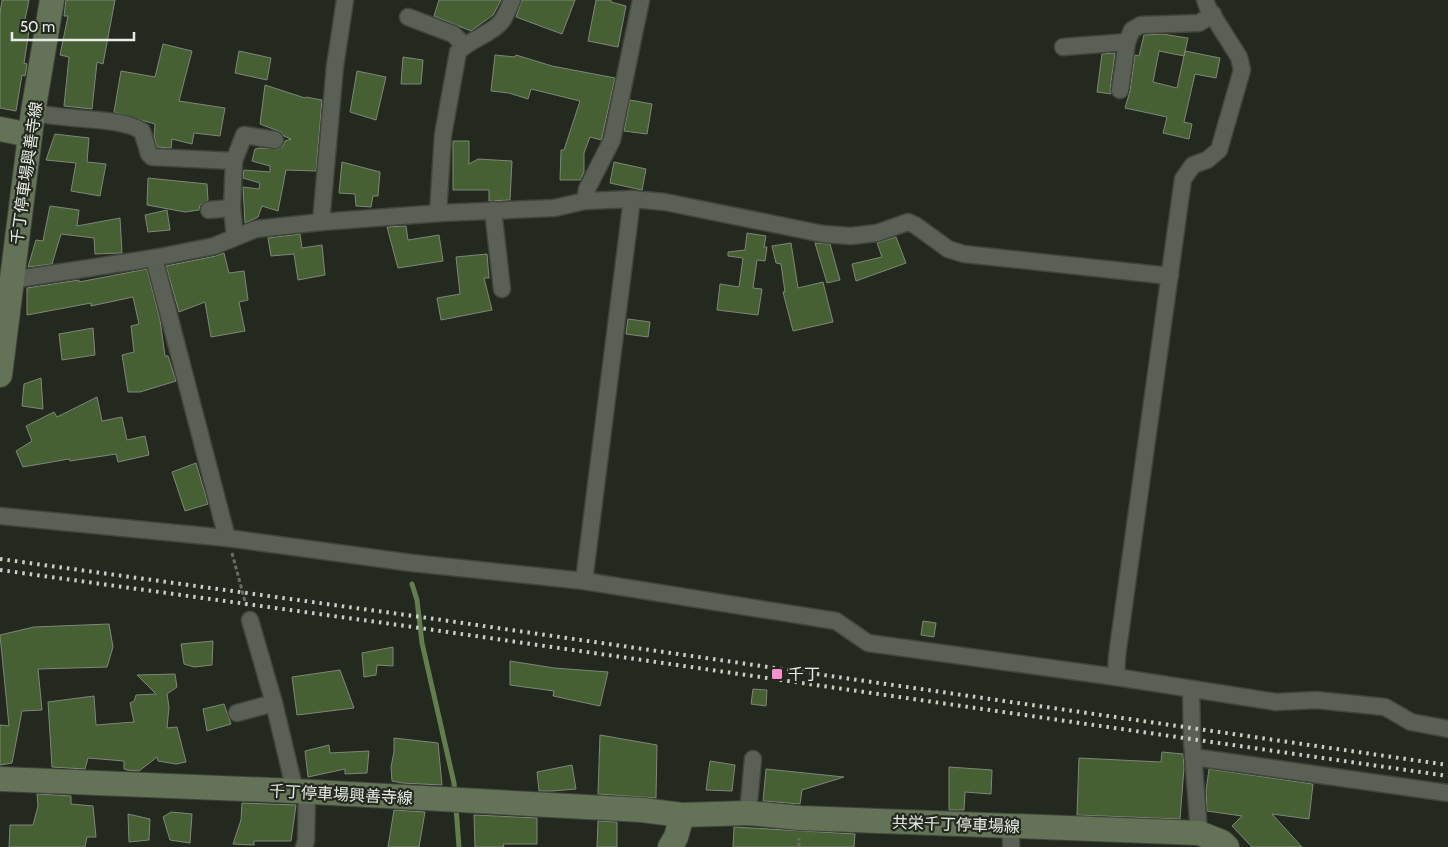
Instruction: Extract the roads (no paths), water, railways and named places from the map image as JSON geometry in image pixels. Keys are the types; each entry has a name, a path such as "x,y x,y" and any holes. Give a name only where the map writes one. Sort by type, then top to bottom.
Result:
{"main road":[{"name":"千丁停車場興善寺線","path":"0,375 31,124 52,0"},
{"path":"0,129 31,124"},
{"name":"千丁停車場興善寺線","path":"0,778 466,800 642,810 682,815"},
{"name":"共栄千丁停車場線","path":"682,815 748,812 1011,837 1200,833 1222,842 1227,847"},
{"path":"670,847 676,837 682,815"}],"street":[{"path":"321,222 336,66 345,0"},
{"path":"438,213 442,135 458,52 464,45 496,27 502,21 512,0"},
{"path":"585,201 587,189 612,140 641,0"},
{"path":"1116,677 1117,656 1184,179 1193,165 1207,160 1219,150 1242,70 1239,57 1209,7 1198,23 1141,25 1132,30 1127,42 1120,90"},
{"path":"408,17 453,34 464,45"},
{"path":"1063,47 1127,42"},
{"path":"31,124 48,117 110,122 135,127 142,131 149,154 152,157 234,161"},
{"path":"235,237 232,208 234,161 244,135 275,140"},
{"path":"584,581 632,199"},
{"path":"11,280 154,258 214,246 256,229 438,213 554,208 585,201 632,199 665,202 823,234 851,236 868,234 908,222 948,249 964,254 1170,276"},
{"path":"209,210 232,208"},
{"path":"493,210 502,289"},
{"path":"154,258 227,538"},
{"path":"0,516 227,538 412,563 584,581 836,622 868,643 1116,677 1276,702 1316,700 1385,707 1411,722 1448,729"},
{"path":"250,620 301,792 306,842 304,847"},
{"path":"1191,690 1193,757 1200,833"},
{"path":"237,713 274,703"},
{"path":"1193,757 1448,793"},
{"path":"748,812 753,759"}],"waterway":[{"path":"412,584 417,600 422,643 455,794"},
{"path":"456,807 459,847"}],"railway":[{"path":"0,559 428,618 1448,765"},
{"path":"0,570 406,626 1448,776"}],"place":[{"name":"千丁","path":"777,674"}]}
